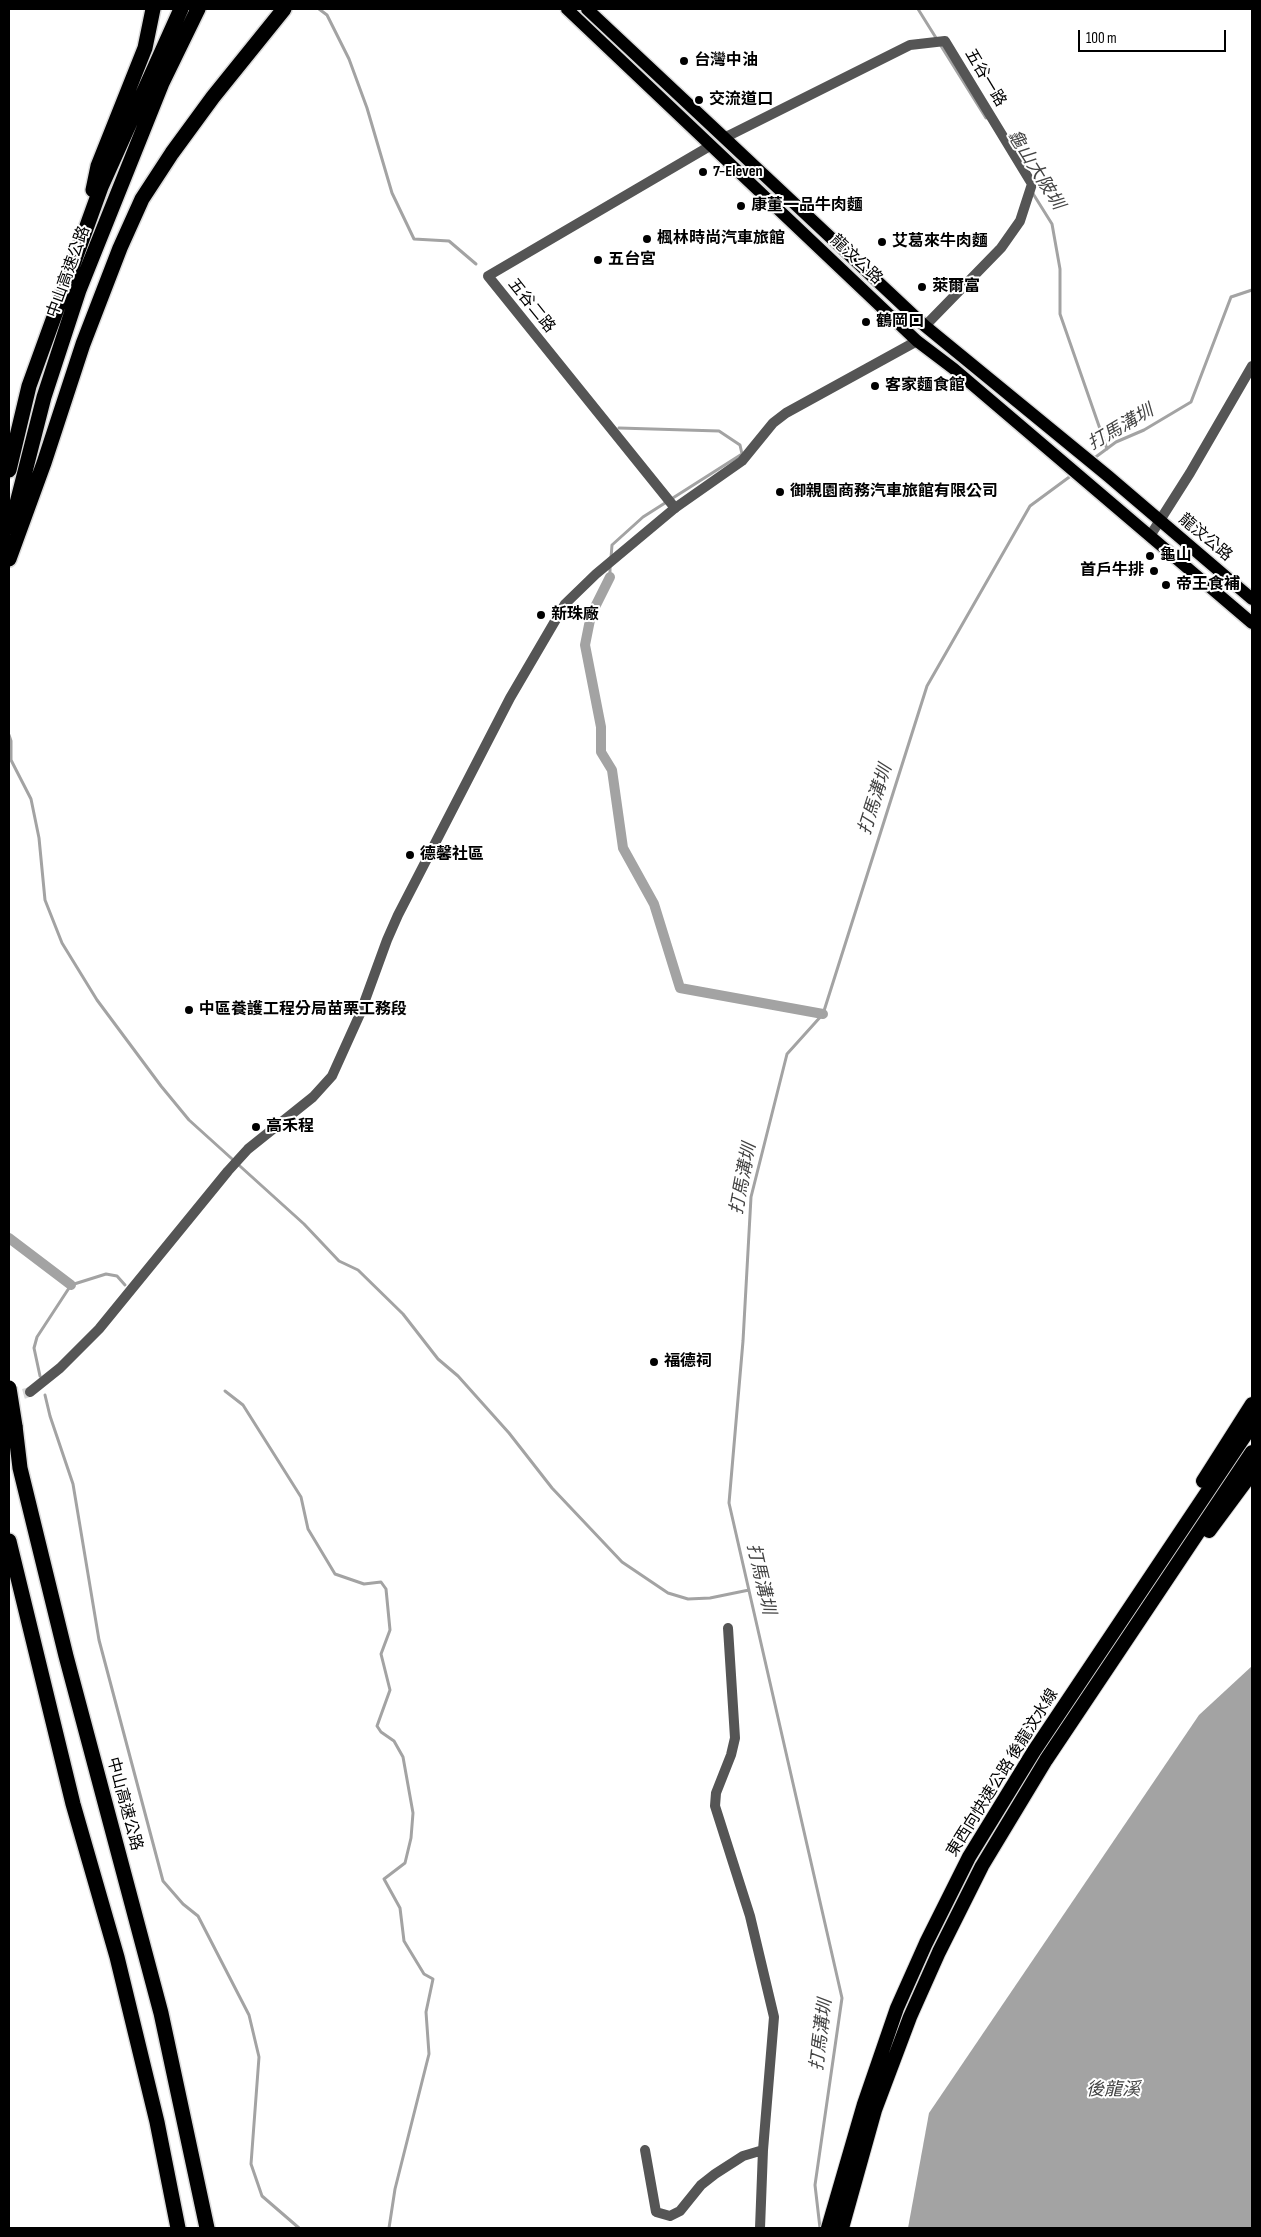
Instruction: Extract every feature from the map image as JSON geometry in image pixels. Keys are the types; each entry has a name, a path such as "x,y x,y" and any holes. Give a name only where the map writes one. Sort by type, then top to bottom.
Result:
{"highway":[{"path":"83,237 98,166 145,48 152,9"},
{"name":"中山高速公路","path":"9,470 29,386 83,237 102,187 181,9"},
{"name":"中山高速公路","path":"9,559 16,507 44,397 79,290 162,83 198,9"},
{"path":"9,559 44,463 83,344 120,248 142,199 213,98 284,9"},
{"name":"中山高速公路","path":"9,1388 20,1468 61,1638 161,2013 207,2228"},
{"path":"1168,1548 1184,1511 1252,1404"},
{"name":"東西向快速公路 後龍汶水線","path":"828,2228 867,2095 897,2008 926,1943 969,1857 997,1809 1168,1548 1252,1425"},
{"name":"東西向快速公路 後龍汶水線","path":"842,2228 875,2110 910,2017 939,1952 982,1866 1041,1768 1252,1452"},
{"path":"1163,1584 1191,1555 1252,1473"},
{"path":"9,1541 73,1804 117,1957 157,2122 178,2228"}],"main road":[{"name":"龍汶公路","path":"567,9 918,341 1252,623"},
{"name":"龍汶公路","path":"587,9 925,326 1108,476 1252,599"},
{"path":"918,341 925,326"}],"street":[{"name":"五谷一路","path":"724,138 910,45 945,40 1032,184 1020,221 1001,248 925,326"},
{"name":"五谷二路","path":"674,505 488,276 710,146"},
{"path":"30,1392 60,1368 99,1329 248,1149 313,1097 332,1076 360,1014 398,915 510,698 565,604 674,505 742,460 773,423 786,413 918,341"},
{"path":"1150,536 1252,366"},
{"path":"728,1628 735,1738 731,1755 716,1793 715,1806 750,1916 774,2017 763,2150 760,2228"},
{"path":"645,2150 656,2212 670,2216 680,2212 701,2185 715,2174 743,2156 763,2150"}],"water":[{"name":"後龍溪","path":"1252,1666 1252,2228 908,2228 929,2113 1199,1715"}],"waterway":[{"path":"319,9 327,15 349,59 367,108 392,193 414,239 449,241 476,264"},
{"name":"龜山大陂圳","path":"918,9 986,118"},
{"name":"龜山大陂圳","path":"1032,192 1052,224 1060,269 1060,314 1107,449"},
{"name":"打馬溝圳","path":"1093,459 1116,442 1144,430 1191,402 1231,297 1252,290"},
{"path":"611,558 612,545 643,517 742,454 740,445 719,431 619,428"},
{"name":"打馬溝圳","path":"820,2228 815,2185 842,1998 729,1503 743,1341 751,1197 787,1054 823,1014 927,686 1030,506 1072,475"},
{"path":"610,567 610,577"},
{"path":"610,577 591,615 585,645 601,727 601,752 612,770 623,848 654,904 680,988 823,1014"},
{"path":"9,735 11,741 11,760 31,799 39,838 45,900 62,943 97,1000 161,1086 189,1120 304,1224 339,1261 358,1270 403,1314 438,1359 458,1376 509,1433 552,1488 622,1562 668,1593 688,1599 710,1598 749,1590"},
{"path":"9,1238 71,1285"},
{"path":"40,1376 34,1348 37,1337 71,1285 106,1274 117,1276 125,1285"},
{"path":"225,1391 243,1405 301,1497 308,1529 335,1574 364,1584 381,1582 386,1589 390,1630 381,1654 390,1690 377,1726 381,1732 394,1741 403,1757 413,1813 411,1838 405,1863 384,1879 400,1908 404,1941 424,1974 433,1979 426,2012 429,2054 395,2189 389,2228"},
{"path":"45,1395 50,1416 73,1484 99,1640 163,1881 183,1904 198,1916 249,2015 259,2057 251,2164 262,2196 299,2228"}],"tunnel":[{"path":"9,1398 30,1392"}],"place":[{"name":"台灣中油","path":"684,61"},
{"name":"交流道口","path":"699,100"},
{"name":"7-Eleven","path":"703,172"},
{"name":"康董一品牛肉麵","path":"741,206"},
{"name":"楓林時尚汽車旅館","path":"647,239"},
{"name":"艾葛來牛肉麵","path":"882,242"},
{"name":"五台宮","path":"598,260"},
{"name":"萊爾富","path":"922,287"},
{"name":"鶴岡口","path":"866,322"},
{"name":"客家麵食館","path":"875,386"},
{"name":"御親園商務汽車旅館有限公司","path":"780,492"},
{"name":"龜山","path":"1150,556"},
{"name":"首戶牛排","path":"1154,571"},
{"name":"帝王食補","path":"1166,585"},
{"name":"新珠廠","path":"541,615"},
{"name":"德馨社區","path":"410,855"},
{"name":"中區養護工程分局苗栗工務段","path":"189,1010"},
{"name":"高禾程","path":"256,1127"},
{"name":"福德祠","path":"654,1362"}]}
